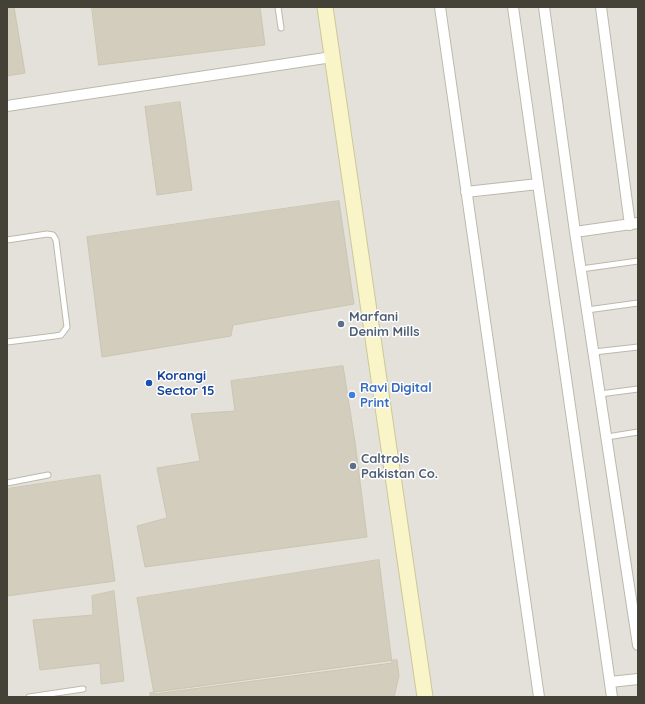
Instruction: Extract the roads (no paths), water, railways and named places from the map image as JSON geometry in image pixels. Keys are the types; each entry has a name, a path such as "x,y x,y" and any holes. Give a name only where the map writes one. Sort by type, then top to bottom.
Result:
{"street":[{"path":"325,7 425,697"},
{"path":"440,7 539,697"},
{"path":"514,7 612,697"},
{"path":"544,7 581,269 638,645"},
{"path":"576,232 634,224 601,7"},
{"path":"7,106 332,57"},
{"path":"466,192 538,184"},
{"path":"610,682 638,678"}],"lane":[{"path":"278,7 281,28"},
{"path":"7,240 47,234 53,236 56,240 67,326 61,335 7,342"},
{"path":"581,269 638,261"},
{"path":"588,310 638,303"},
{"path":"594,352 638,346"},
{"path":"600,394 638,389"},
{"path":"607,436 638,432"},
{"path":"7,482 48,476"},
{"path":"29,697 83,689"}],"place":[{"name":"Marfani Denim Mills","path":"341,324"},
{"name":"Korangi Sector 15","path":"149,383"},
{"name":"Ravi Digital Print","path":"352,395"},
{"name":"Caltrols Pakistan Co.","path":"353,466"}]}
